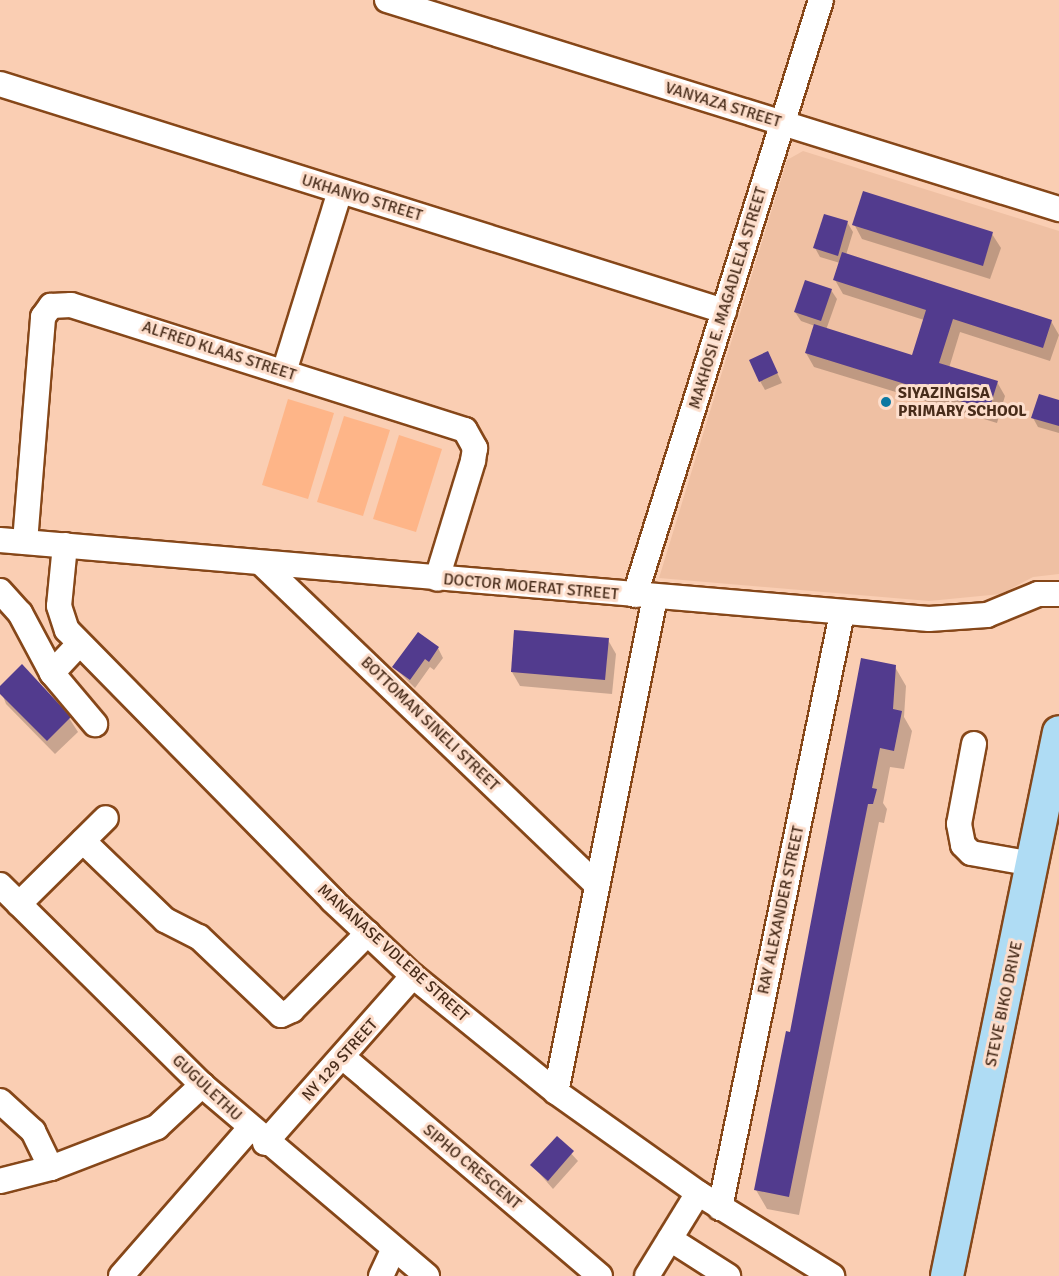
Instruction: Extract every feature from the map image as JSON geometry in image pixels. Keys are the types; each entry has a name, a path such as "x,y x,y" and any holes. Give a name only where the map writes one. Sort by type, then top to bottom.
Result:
{"main road":[{"name":"STEVE BIKO DRIVE","path":"947,1276 1033,864 1054,783 1059,732"}],"street":[{"name":"MAKHOSI E. MAGADLELA STREET","path":"556,1092 597,885 645,596 724,311 821,0"},
{"name":"VANYAZA STREET","path":"396,1 1059,209"},
{"name":"UKHANYO STREET","path":"0,84 724,311"},
{"path":"284,372 340,191"},
{"name":"ALFRED KLAAS STREET","path":"25,542 43,317 51,306 95,309 284,372 450,422 472,438 473,461 437,579"},
{"name":"DOCTOR MOERAT STREET","path":"0,540 928,619 987,615 1038,594 1059,594"},
{"name":"MANANASE VDLEBE STREET","path":"64,545 59,606 67,630 78,645 413,976 556,1092 720,1208 832,1276"},
{"name":"BOTTOMAN SINELI STREET","path":"262,564 597,885"},
{"path":"0,591 20,613 52,673 95,724"},
{"name":"RAY ALEXANDER STREET","path":"720,1208 842,613"},
{"path":"52,673 78,645"},
{"path":"974,744 959,824 963,844 971,853 1033,864"},
{"path":"19,904 106,818"},
{"path":"83,841 165,920 199,937 281,1015 292,1010 368,933"},
{"name":"GUGULETHU","path":"0,885 202,1085 393,1250 427,1276"},
{"name":"NY 129 STREET","path":"121,1276 258,1135 344,1058 413,976"},
{"name":"SIPHO CRESCENT","path":"344,1058 600,1276"},
{"path":"0,1182 51,1168 157,1127 202,1085"},
{"path":"0,1101 33,1131 51,1168"},
{"path":"647,1276 698,1193"},
{"path":"670,1239 728,1276"},
{"path":"381,1276 393,1250"}],"shaded area":[{"name":"SIYAZINGISA PRIMARY SCHOOL","path":"803,151 1059,231 1059,574 1033,577 1001,594 929,601 659,578 787,160"},
{"path":"288,399 334,413 308,499 262,485"},
{"path":"344,416 390,430 363,516 317,502"},
{"path":"399,435 442,449 416,532 373,519"}],"building":[{"path":"863,191 993,232 983,266 852,225"},
{"path":"824,214 848,221 838,256 813,248"},
{"path":"842,252 1052,320 1043,348 953,319 939,363 998,381 989,410 805,353 814,324 912,355 926,310 833,280"},
{"path":"805,280 832,289 821,321 794,312"},
{"path":"768,351 778,373 759,382 749,360"},
{"path":"1039,394 1059,400 1059,426 1031,418"},
{"path":"514,630 609,638 605,680 511,672"},
{"path":"418,632 439,647 429,662 425,659 410,680 392,667"},
{"path":"861,658 896,665 893,709 902,711 894,751 880,748 872,788 877,789 873,804 868,804 789,1197 754,1190 786,1031 790,1032"},
{"path":"22,664 71,717 47,741 0,694 0,686"},
{"path":"557,1136 574,1151 548,1181 530,1165"}],"place":[{"name":"SIYAZINGISA PRIMARY SCHOOL","path":"886,402"}]}
